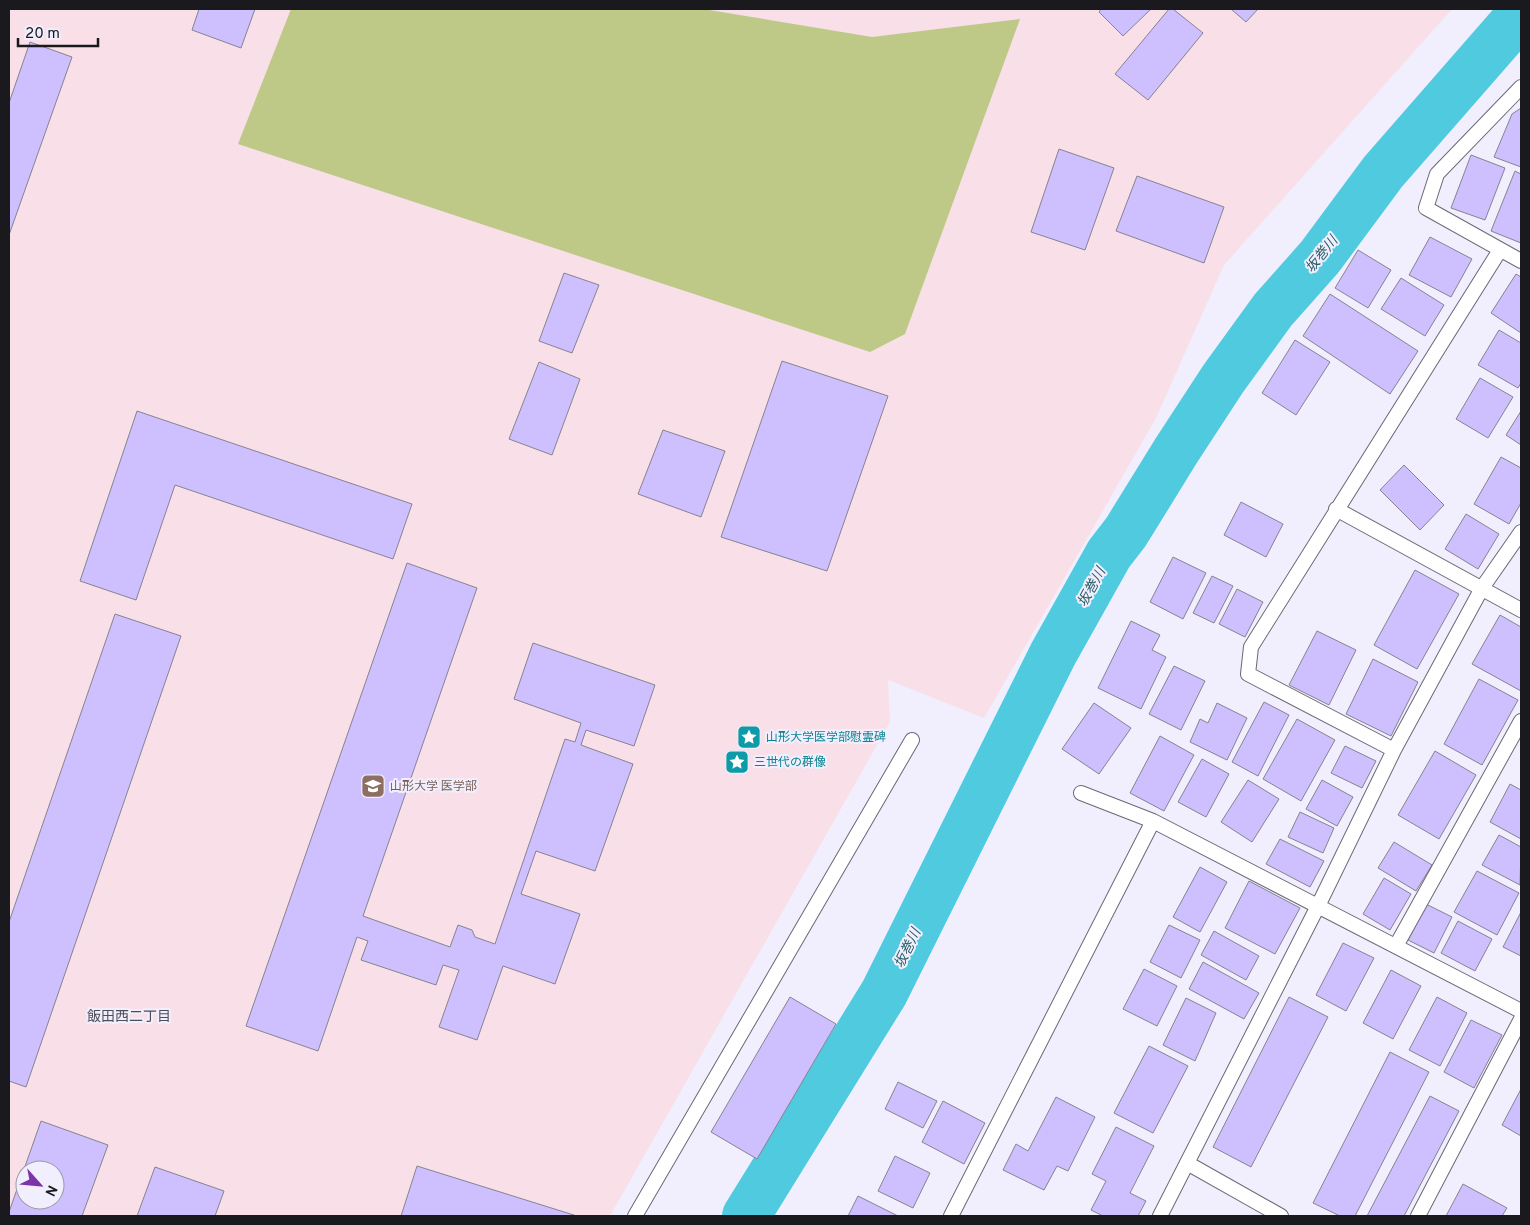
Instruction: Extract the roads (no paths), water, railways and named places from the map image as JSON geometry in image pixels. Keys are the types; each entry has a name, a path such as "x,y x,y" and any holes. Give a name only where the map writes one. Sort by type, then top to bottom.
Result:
{"lane":[{"path":"1521,87 1437,174 1426,208 1521,261"},
{"path":"1394,750 1248,674 1251,647 1500,250"},
{"path":"1336,509 1521,610"},
{"path":"1160,1216 1318,906 1394,750 1482,588 1521,532"},
{"path":"1396,946 1521,721"},
{"path":"635,1216 912,740"},
{"path":"1081,793 1154,821 1521,1011"},
{"path":"951,1216 1154,821"},
{"path":"1418,1216 1521,1019"},
{"path":"1187,1163 1281,1216"}],"waterway":[{"name":"坂巻川","path":"746,1216 884,993 1053,654 1109,554 1126,532 1223,379 1273,310 1320,257 1383,172 1521,14"}],"place":[{"name":"山形大学医学部慰霊碑","path":"749,737"},
{"name":"三世代の群像","path":"737,762"},
{"name":"山形大学 医学部","path":"373,786"}],"district":[{"name":"飯田西二丁目","path":"129,1016"}]}
